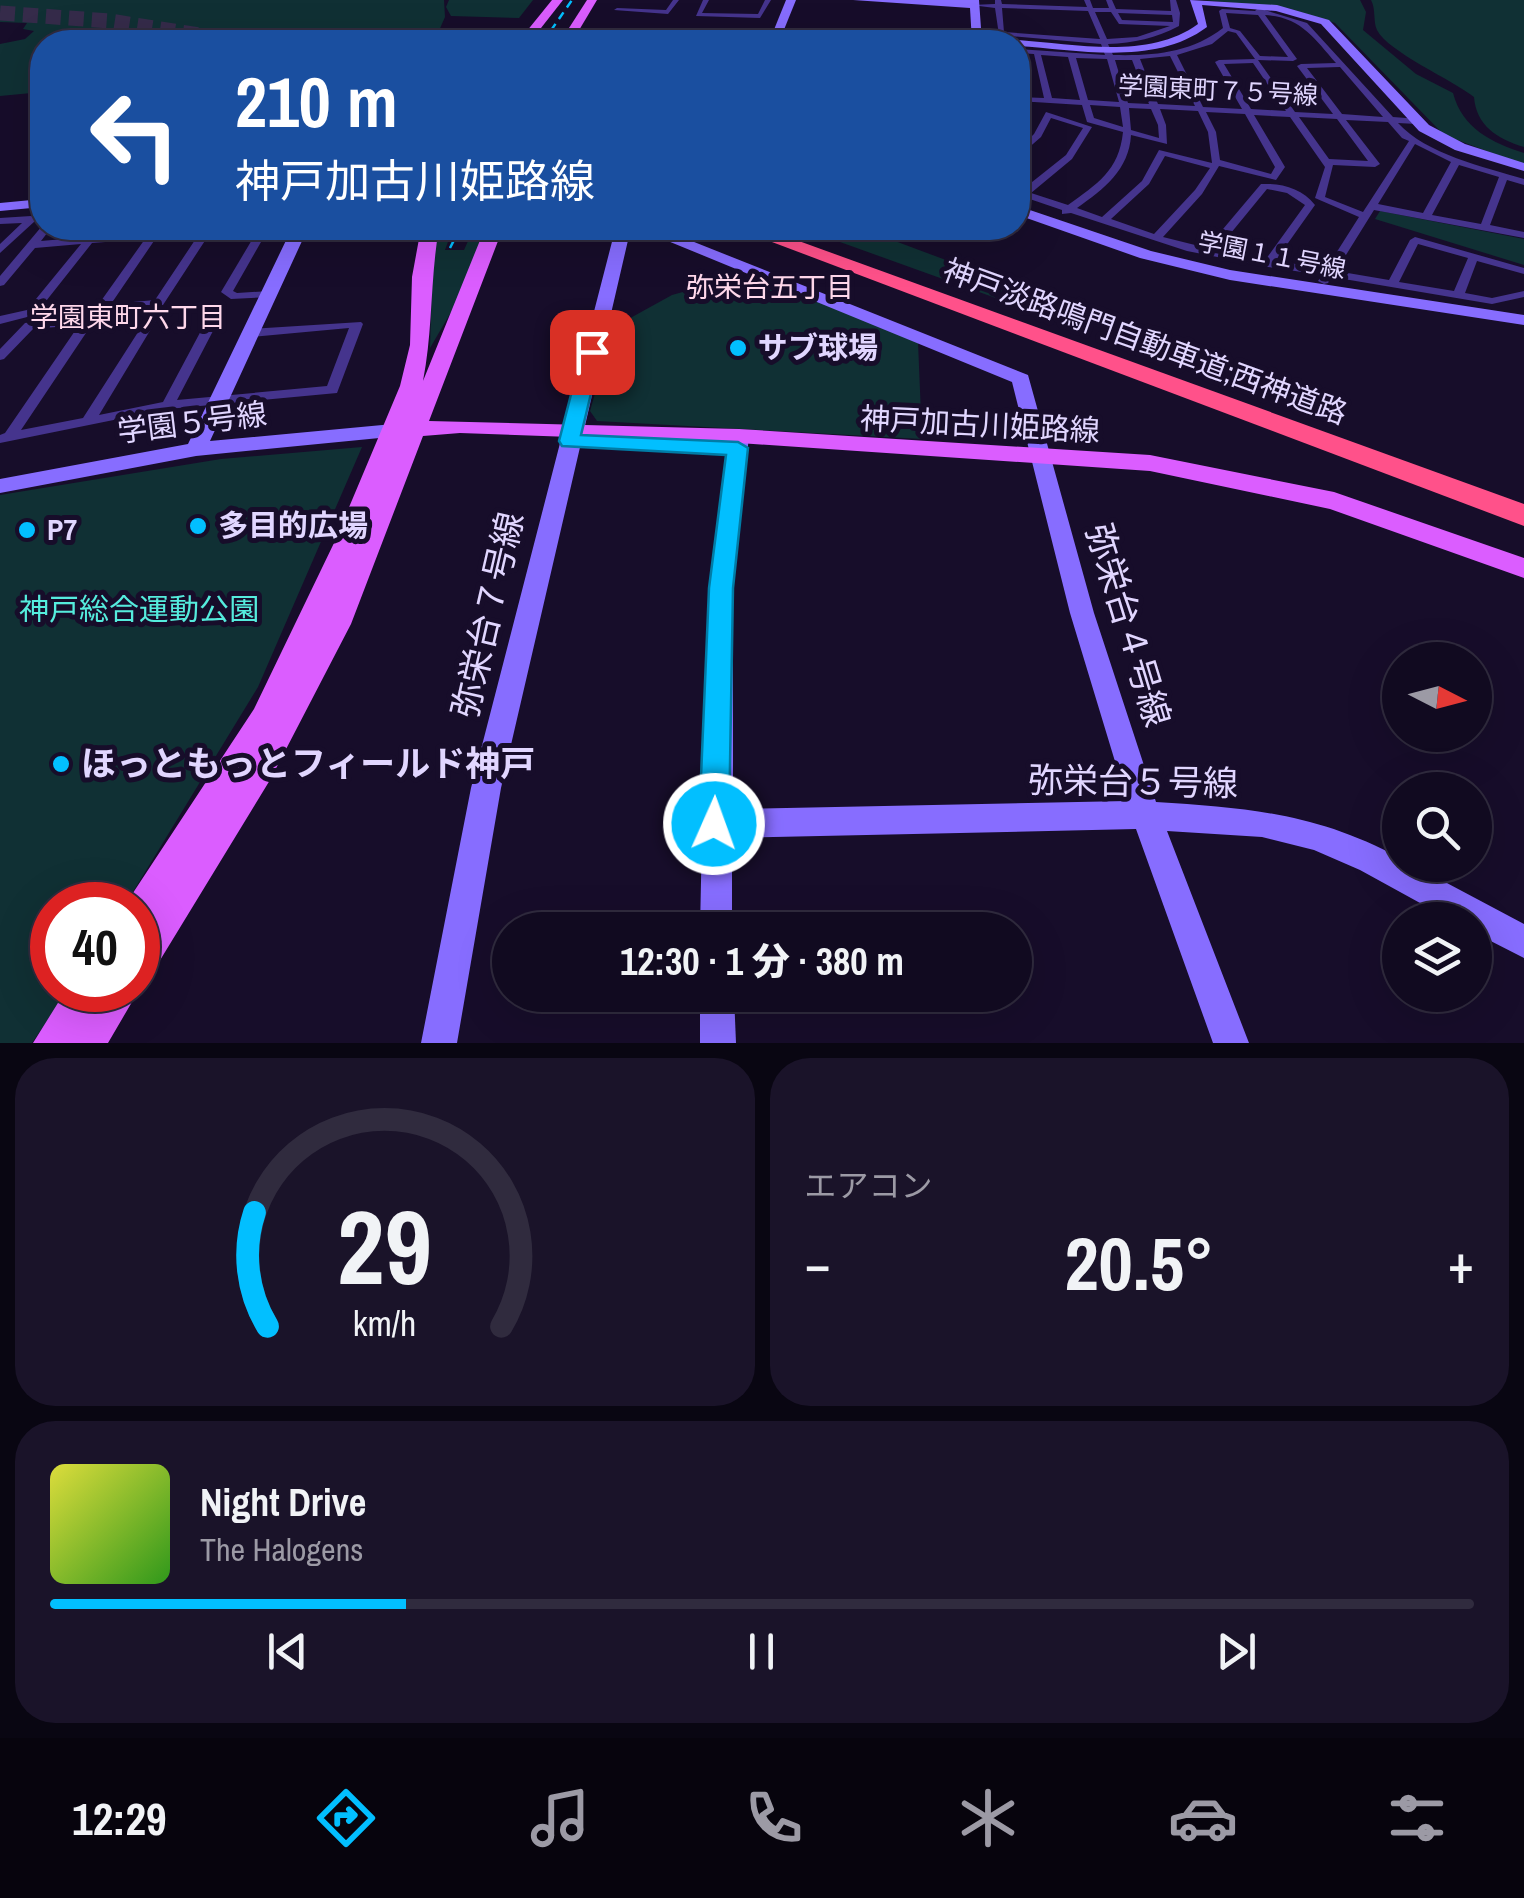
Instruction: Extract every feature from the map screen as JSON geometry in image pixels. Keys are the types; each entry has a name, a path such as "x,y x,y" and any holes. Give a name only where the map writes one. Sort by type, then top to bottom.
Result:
{"highway":[{"name":"神戸淡路鳴門自動車道;西神道路","path":"778,240 1524,515"},
{"name":"神戸淡路鳴門自動車道;西神道路","path":"809,240 1524,500"}],"main road":[{"path":"534,30 558,0"},
{"path":"573,30 592,0"},
{"path":"160,928 246,793 318,662 404,430 417,365 421,278 428,240"},
{"path":"160,882 278,695 404,430 489,240"},
{"name":"神戸加古川姫路線","path":"404,430 738,442 1196,469 1334,500 1524,568"},
{"name":"神戸加古川姫路線","path":"1043,458 1236,487 1370,524 1524,584"},
{"path":"54,1043 74,1012"},
{"path":"86,1043 106,1012"}],"street":[{"path":"611,18 625,0"},
{"path":"617,10 667,15 675,2 643,0"},
{"path":"779,30 790,0"},
{"path":"858,0 1059,4 1091,10 1178,13"},
{"path":"1051,222 1110,177 1120,164 1131,135 1125,105 1087,0"},
{"path":"1110,0 1120,22 1177,24"},
{"path":"1140,0 1146,12"},
{"path":"1173,0 1177,24"},
{"path":"1030,52 1071,54 1151,46 1187,38 1203,25 1195,1 1257,10 1303,23 1388,120 1413,141 1456,161 1524,182"},
{"path":"974,2 976,30"},
{"path":"704,3 735,6 766,4 759,19 697,18 704,3"},
{"path":"998,3 1001,30"},
{"path":"1028,4 1036,36"},
{"path":"1059,4 1070,38"},
{"path":"728,17 735,6"},
{"path":"1198,48 1227,30 1238,32 1258,58 1293,59 1257,10"},
{"path":"1227,30 1222,11 1294,11 1325,22 1416,121 1460,147 1524,167"},
{"path":"1030,44 1105,49 1158,35 1177,24"},
{"path":"1030,36 1070,38 1135,57 1216,49"},
{"path":"1233,50 1250,50"},
{"path":"1037,52 1048,101"},
{"path":"1071,54 1094,123 1164,142 1135,57"},
{"path":"1173,54 1218,150 1216,162 1273,178 1278,160 1219,60 1259,64 1327,162 1331,174 1320,198 1368,211 1524,235"},
{"path":"1327,162 1376,164 1300,66 1340,65"},
{"name":"学園東町７５号線","path":"1030,100 1416,121"},
{"path":"1030,143 1049,114 1088,127 1081,144 1063,165 1030,190"},
{"path":"1323,282 1413,141"},
{"path":"1102,221 1136,194 1162,152 1214,167 1199,192 1155,239"},
{"path":"1426,217 1456,161"},
{"path":"1484,228 1504,176"},
{"path":"1210,252 1264,186 1274,186 1304,197 1310,205 1268,264"},
{"path":"1030,201 1069,209 1155,239 1268,264 1323,282 1392,285 1492,301 1524,294"},
{"path":"0,207 30,204"},
{"name":"学園１１号線","path":"1030,207 1051,222 1146,255 1323,282 1524,320"},
{"path":"0,221 30,219 0,250"},
{"path":"0,283 36,240"},
{"path":"32,245 88,240"},
{"path":"0,320 31,313 88,240"},
{"path":"149,240 100,305 102,308 152,305 164,300 201,240"},
{"path":"257,240 227,292 235,298 270,294"},
{"path":"196,449 295,240"},
{"name":"弥栄台７号線","path":"439,1043 486,788 620,240"},
{"name":"弥栄台４号線","path":"677,240 1021,379 1082,613 1146,815 1232,1043"},
{"path":"1392,285 1415,240 1524,272"},
{"path":"1458,295 1474,256"},
{"path":"90,418 153,317 168,310 219,308 168,405"},
{"path":"0,356 28,326 79,320 86,324 5,438"},
{"path":"5,438 168,405 332,390 357,324 252,333"},
{"name":"学園５号線","path":"0,486 196,449 404,430"},
{"path":"716,912 714,824 721,588 738,442"},
{"name":"弥栄台５号線","path":"714,824 1146,815 1262,823 1316,836 1426,886 1524,942"},
{"path":"717,1012 718,1043"}],"green space":[{"path":"0,0 444,0 445,17 439,30 30,30 23,29 27,23 0,22"},
{"path":"449,0 533,0 519,18 451,16 446,7"},
{"path":"1203,0 1360,0 1366,12 1363,30 1416,74 1453,93 1471,125 1490,139 1524,153 1524,165 1444,135 1335,23 1288,8"},
{"path":"1371,0 1524,0 1524,147 1490,130 1479,116 1474,97 1383,38 1376,27"},
{"path":"30,35 30,93 0,96 0,44"},
{"path":"1380,211 1524,239 1524,265 1375,219"},
{"path":"437,240 449,240 445,250 464,250 469,240 483,240 461,295 430,348 433,250"},
{"path":"834,240 892,240 1072,307 1079,316 1071,325"},
{"path":"726,280 764,280 918,342 922,439 597,421 590,411 614,327 672,295"},
{"name":"神戸総合運動公園","path":"362,447 258,687 139,882 30,882 30,1012 53,1012 32,1043 0,1043 0,495 221,459"}],"tunnel":[{"path":"0,13 110,21 167,30"}],"railway":[{"path":"551,30 572,0"},
{"path":"450,248 454,240"}],"place":[{"name":"サブ球場","path":"738,348"},
{"name":"多目的広場","path":"198,526"},
{"name":"P7","path":"27,530"},
{"name":"ほっともっとフィールド神戸","path":"61,764"}],"district":[{"name":"弥栄台五丁目","path":"770,287"},
{"name":"学園東町六丁目","path":"128,317"}],"route":[{"path":"592,352 569,441 738,448 721,588 714,824"}]}
